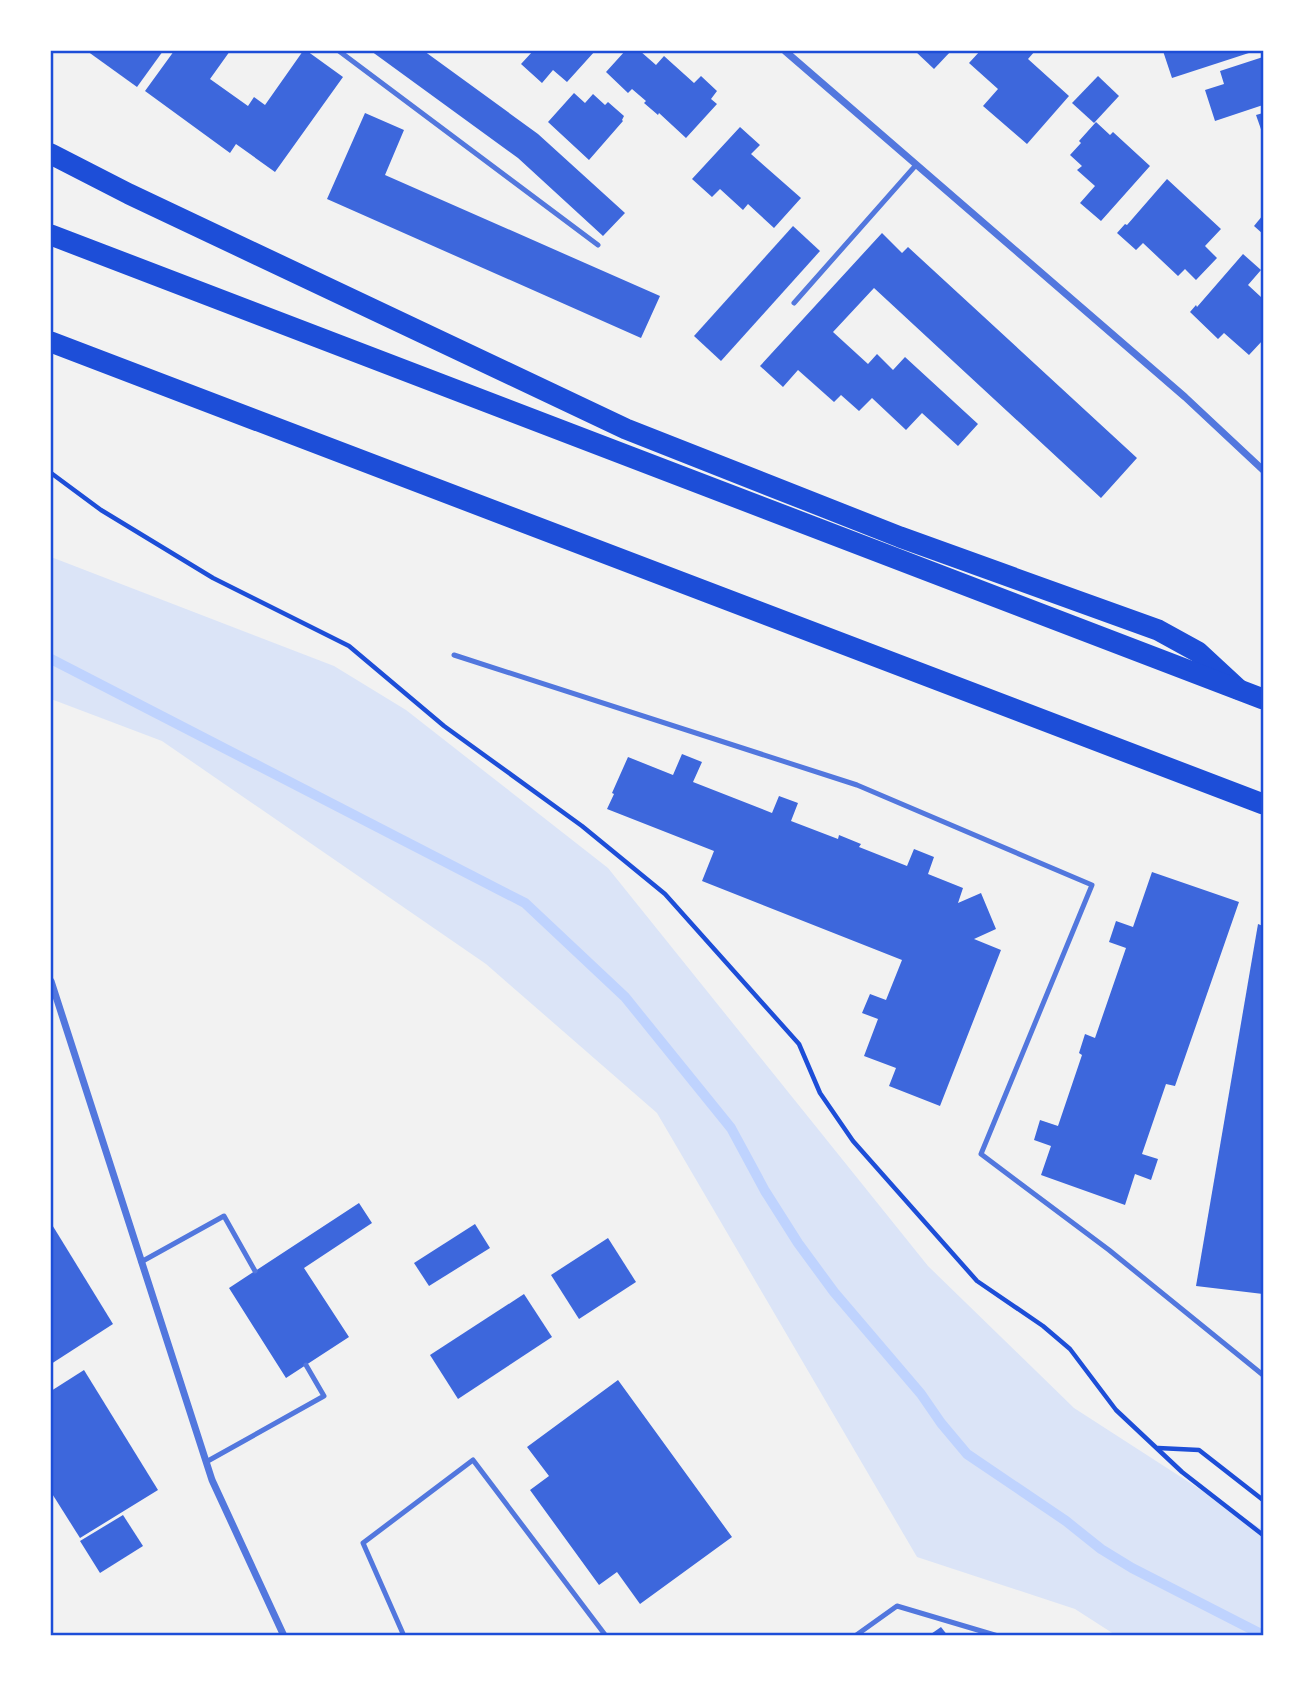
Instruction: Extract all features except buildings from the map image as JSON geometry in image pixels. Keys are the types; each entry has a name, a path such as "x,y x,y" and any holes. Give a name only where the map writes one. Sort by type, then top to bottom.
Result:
{"highway":[{"path":"51,153 129,194 626,429 901,537 1158,630 1198,652 1254,693"},
{"path":"51,235 1254,693"},
{"path":"51,342 1263,804"}],"street":[{"path":"785,51 1185,397 1263,470"},
{"path":"51,981 212,1480 284,1636"}],"lane":[{"path":"338,51 598,245"},
{"path":"794,303 916,165"},
{"path":"454,655 857,785 1092,885 981,1154 1109,1250 1263,1376"},
{"path":"141,1262 224,1216 255,1271"},
{"path":"206,1462 324,1396 306,1365"},
{"path":"404,1636 363,1543 473,1460 606,1636"},
{"path":"855,1636 897,1606 998,1636"}],"path":[{"path":"51,473 102,510 213,578 349,646 444,726 582,826 665,894 799,1044 820,1093 853,1141 977,1281 1043,1326 1070,1349 1116,1410 1182,1472 1263,1535"},
{"path":"1157,1448 1199,1450 1263,1500"}],"shaded area":[{"path":"51,557 334,666 406,710 608,868 928,1266 1074,1408 1263,1530 1263,1636 1117,1636 1075,1609 917,1557 657,1113 486,964 162,741 51,699"}],"waterway":[{"path":"51,659 525,903 625,997 731,1128 765,1191 798,1243 834,1292 921,1394 967,1454 1132,1568 1263,1635"}]}
